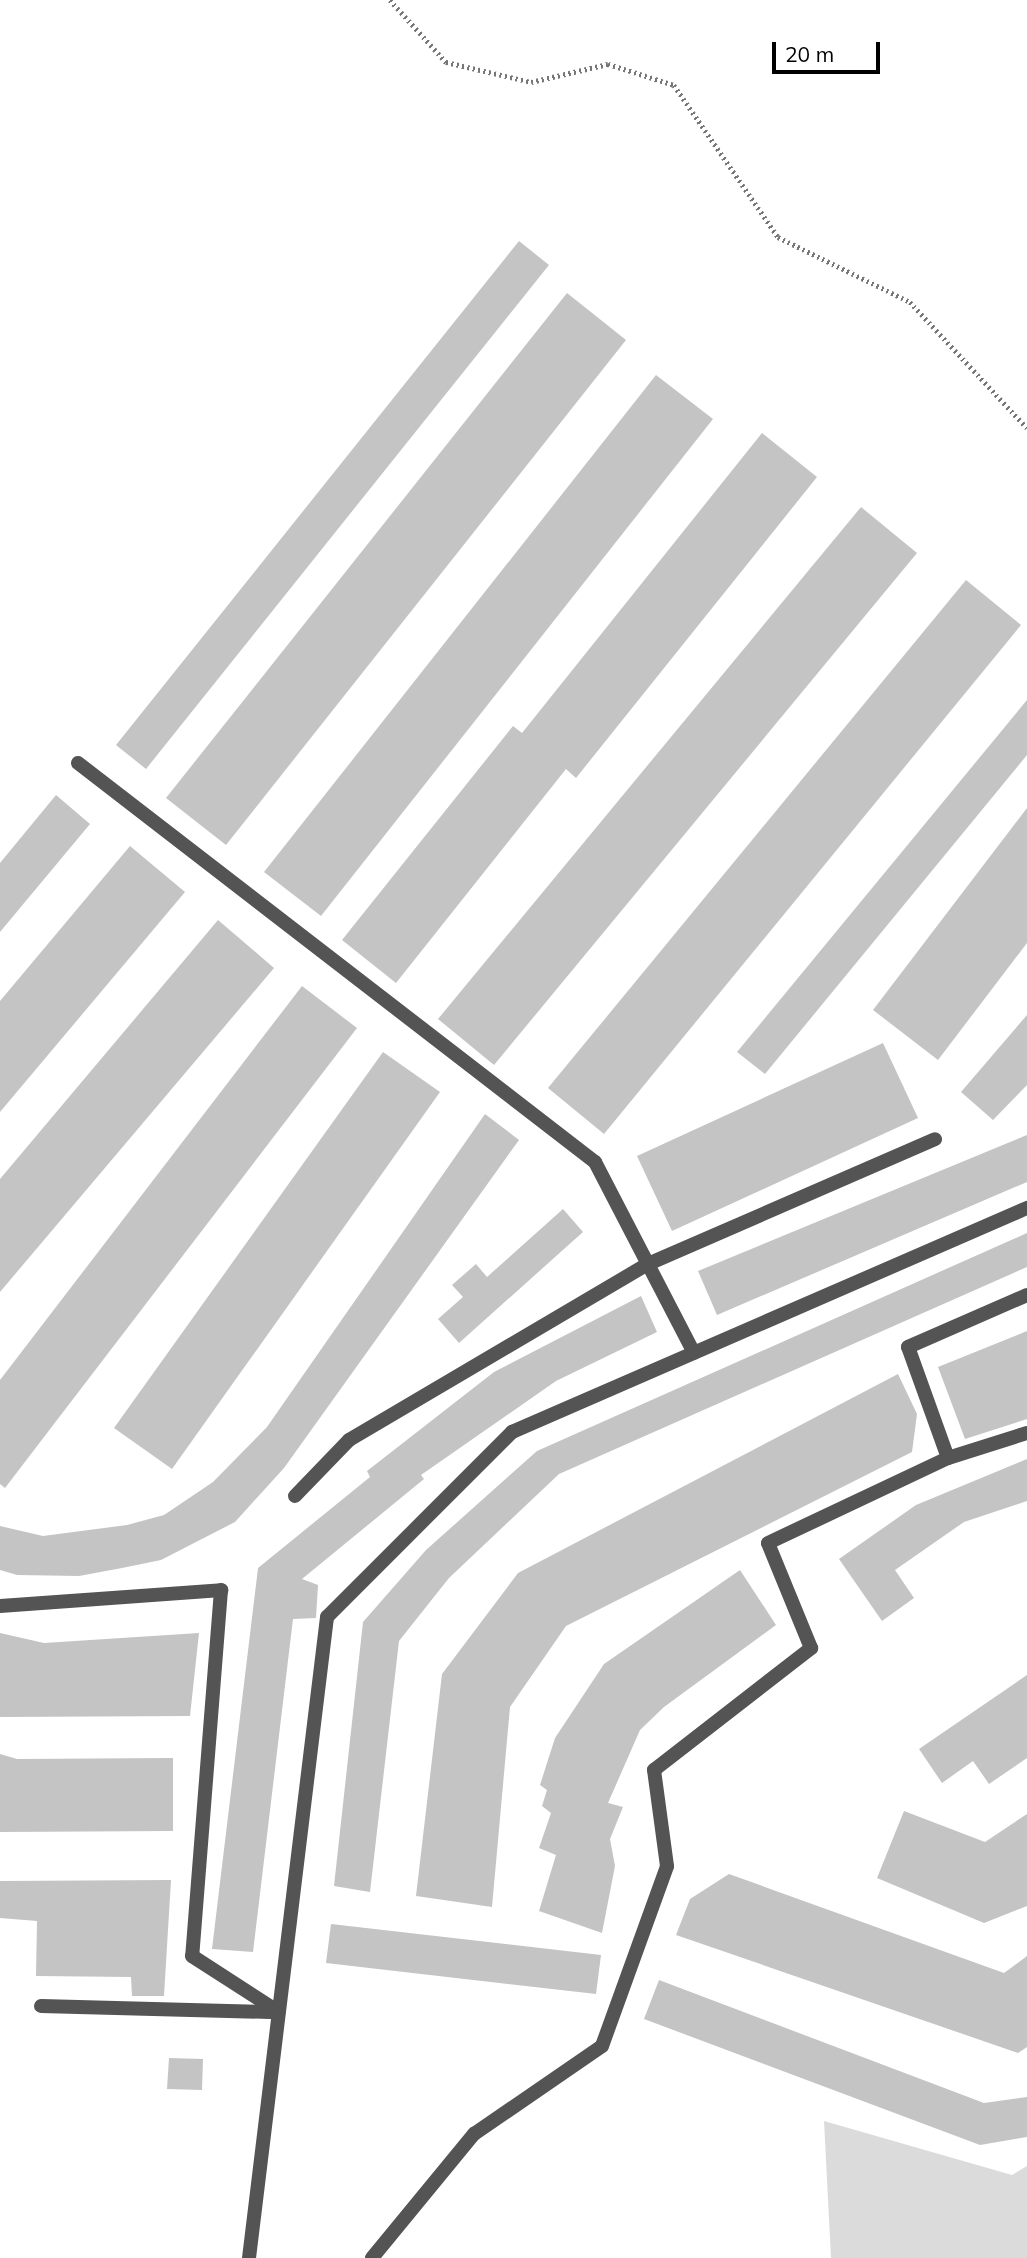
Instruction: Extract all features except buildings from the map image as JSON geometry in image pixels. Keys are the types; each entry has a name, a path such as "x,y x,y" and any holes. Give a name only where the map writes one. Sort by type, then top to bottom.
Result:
{"lane":[{"path":"78,763 595,1162 694,1353"},
{"path":"295,1496 349,1440 648,1264 935,1139"},
{"path":"249,2258 327,1617 512,1432 1027,1208"},
{"path":"948,1458 908,1347 1027,1295"},
{"path":"372,2258 474,2134 602,2046 667,1866 654,1770 811,1648 768,1543 948,1458 1027,1433"},
{"path":"0,1606 221,1591 192,1956 279,2012"},
{"path":"41,2006 279,2012"}],"path":[{"path":"390,0 446,62 531,82 608,64 674,85 778,237 910,302 1027,428"}],"shaded area":[{"path":"824,2121 1012,2175 1027,2166 1027,2258 831,2258"}]}
